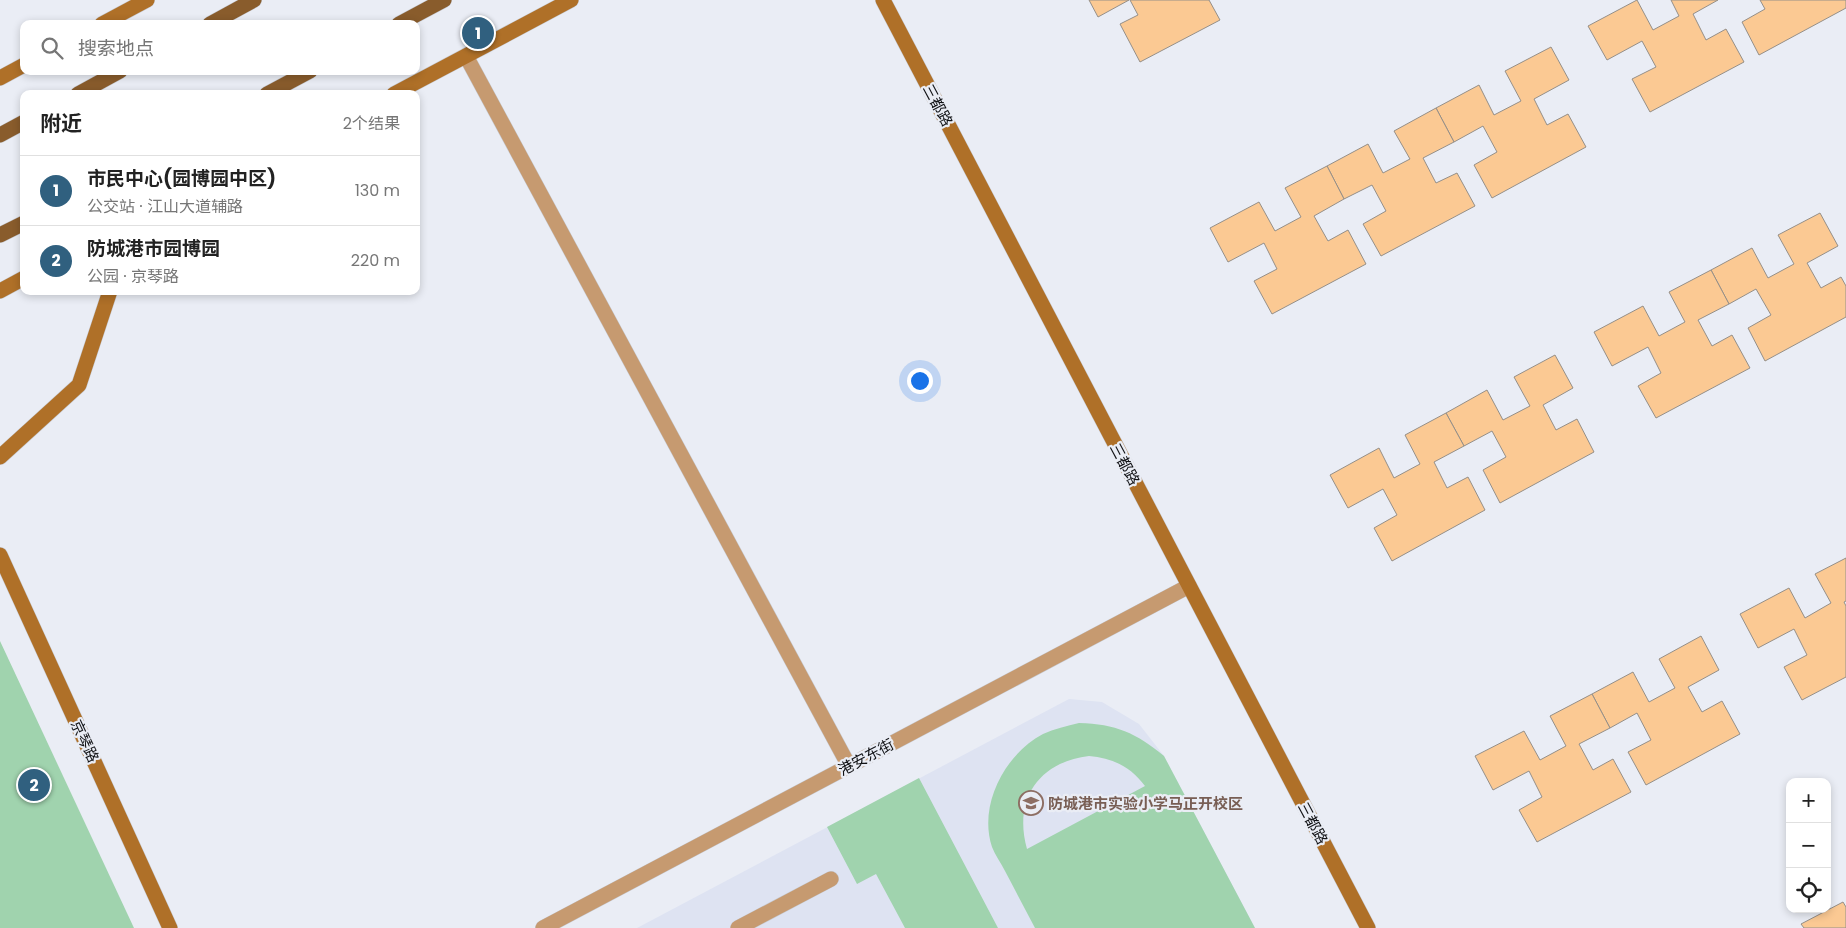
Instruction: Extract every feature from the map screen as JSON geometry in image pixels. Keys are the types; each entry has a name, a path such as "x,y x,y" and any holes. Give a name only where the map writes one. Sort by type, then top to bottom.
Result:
{"main road":[{"path":"110,20 147,0"},
{"path":"217,20 254,0"},
{"path":"406,20 444,0"},
{"path":"402,90 572,0"},
{"name":"三都路","path":"883,0 1368,928"},
{"path":"0,78 20,67"},
{"path":"85,90 113,75"},
{"path":"274,90 303,75"},
{"path":"0,135 20,124"},
{"path":"0,235 20,225"},
{"path":"0,291 20,280"},
{"path":"0,457 79,384 109,295"},
{"name":"京琴路","path":"0,555 170,928"}],"street":[{"path":"466,56 849,766"},
{"name":"港安东街","path":"543,928 1189,586"},
{"path":"738,928 831,879"}],"shaded area":[{"name":"防城港市实验小学马正开校区","path":"1069,699 1102,702 1139,724 1164,756 1255,928 637,928"}],"green space":[{"path":"0,641 134,928 0,928"},
{"path":"1079,723 1104,725 1125,731 1144,741 1164,756 1255,928 1035,928 992,847 989,831 989,814 992,798 1006,767 1029,743 1043,734","holes":["1089,756 1121,765 1140,779 1145,786 1027,849 1024,814 1027,799 1034,786 1056,766"]},
{"path":"919,778 998,928 905,928 876,874 857,884 827,827"}],"building":[{"path":"1089,0 1129,0 1098,17"},
{"path":"1130,0 1209,0 1220,20 1140,62 1120,24 1138,15"},
{"path":"1637,0 1653,30 1679,16 1671,0 1718,0 1693,14 1706,40 1726,29 1744,62 1650,112 1632,79 1656,67 1642,41 1607,60 1588,26"},
{"path":"1760,0 1846,0 1846,8 1759,55 1742,22 1765,9"},
{"path":"1551,47 1569,80 1534,99 1547,125 1568,114 1586,147 1492,198 1474,165 1497,152 1483,126 1454,142 1436,108 1479,85 1494,115 1521,101 1505,71"},
{"path":"1436,108 1454,142 1423,158 1436,183 1457,173 1475,206 1381,256 1363,224 1386,211 1372,185 1344,199 1327,166 1368,144 1383,173 1410,159 1394,131"},
{"path":"1327,166 1344,199 1314,216 1328,241 1348,230 1366,264 1272,314 1254,281 1277,269 1264,243 1228,262 1210,228 1259,202 1275,231 1301,217 1285,188"},
{"path":"1820,213 1838,246 1807,263 1821,288 1841,277 1846,286 1846,317 1765,361 1748,328 1771,315 1756,289 1729,304 1711,270 1752,248 1768,278 1794,264 1778,235"},
{"path":"1711,270 1729,304 1698,320 1712,346 1732,335 1750,368 1656,418 1638,386 1661,373 1648,347 1612,366 1594,332 1643,306 1659,336 1685,322 1669,292"},
{"path":"1555,355 1573,388 1543,405 1556,430 1577,419 1594,452 1500,503 1483,470 1506,457 1492,431 1464,446 1446,413 1487,390 1503,420 1530,406 1514,377"},
{"path":"1446,413 1464,446 1434,462 1447,488 1468,477 1485,510 1392,561 1374,528 1397,515 1383,489 1348,508 1330,475 1379,448 1394,478 1420,464 1405,435"},
{"path":"1846,558 1846,601 1844,602 1846,606 1846,677 1802,700 1784,667 1807,655 1794,629 1758,648 1740,614 1789,588 1805,618 1831,603 1815,574"},
{"path":"1701,636 1719,670 1688,687 1702,712 1722,701 1740,734 1646,785 1628,752 1651,740 1637,713 1610,728 1592,694 1633,672 1649,702 1675,688 1659,659"},
{"path":"1592,694 1610,728 1579,744 1593,770 1613,759 1631,792 1537,842 1519,810 1542,797 1529,771 1493,790 1475,756 1524,731 1540,760 1566,746 1550,716"},
{"path":"1843,902 1846,907 1846,928 1804,928 1801,924 1822,913 1831,913 1831,908"}],"place":[{"name":"市民中心(园博园中区)","path":"478,33"},
{"name":"防城港市园博园","path":"34,785"},
{"name":"防城港市实验小学马正开校区","path":"1031,803"}]}
